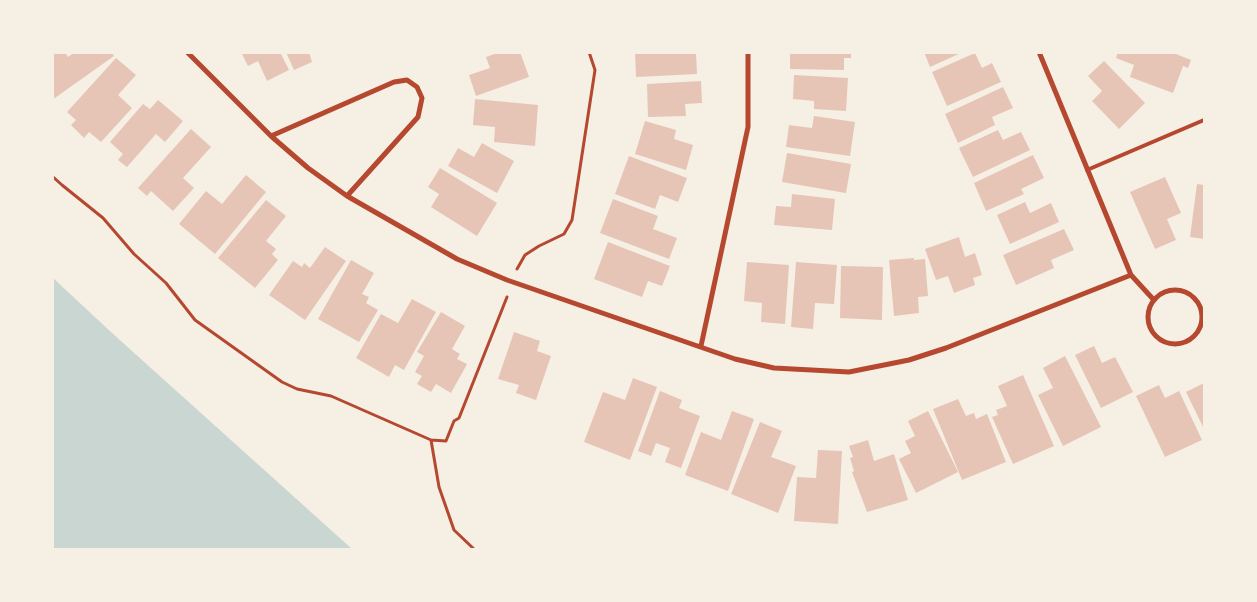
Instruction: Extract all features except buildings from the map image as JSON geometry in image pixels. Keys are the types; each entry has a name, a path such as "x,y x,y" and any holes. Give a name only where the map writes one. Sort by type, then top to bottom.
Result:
{"street":[{"path":"187,52 271,136 308,168 347,196 458,259 507,280 735,359 774,368 849,372 909,360 946,348 1131,275"},
{"path":"701,346 748,127 748,52"},
{"path":"1039,52 1086,170 1131,275 1154,299"},
{"path":"271,136 394,82 406,80 417,86 422,98 418,117 347,196"},
{"path":"1179,289 1188,292 1196,298 1201,306 1203,316 1198,333 1182,343 1171,344 1162,341 1154,335 1148,317 1149,308 1154,299 1160,293 1179,289"}],"lane":[{"path":"1086,170 1204,120"}],"path":[{"path":"516,269 525,255 564,234 572,220 595,70 589,52"},
{"path":"52,176 103,218 134,254 166,283 195,320 282,382 297,389 331,396 431,440 446,441 454,421 459,418 507,297"},
{"path":"431,440 439,486 454,530 475,550"}],"shaded area":[{"path":"52,277 112,333 352,549 53,549"}]}
